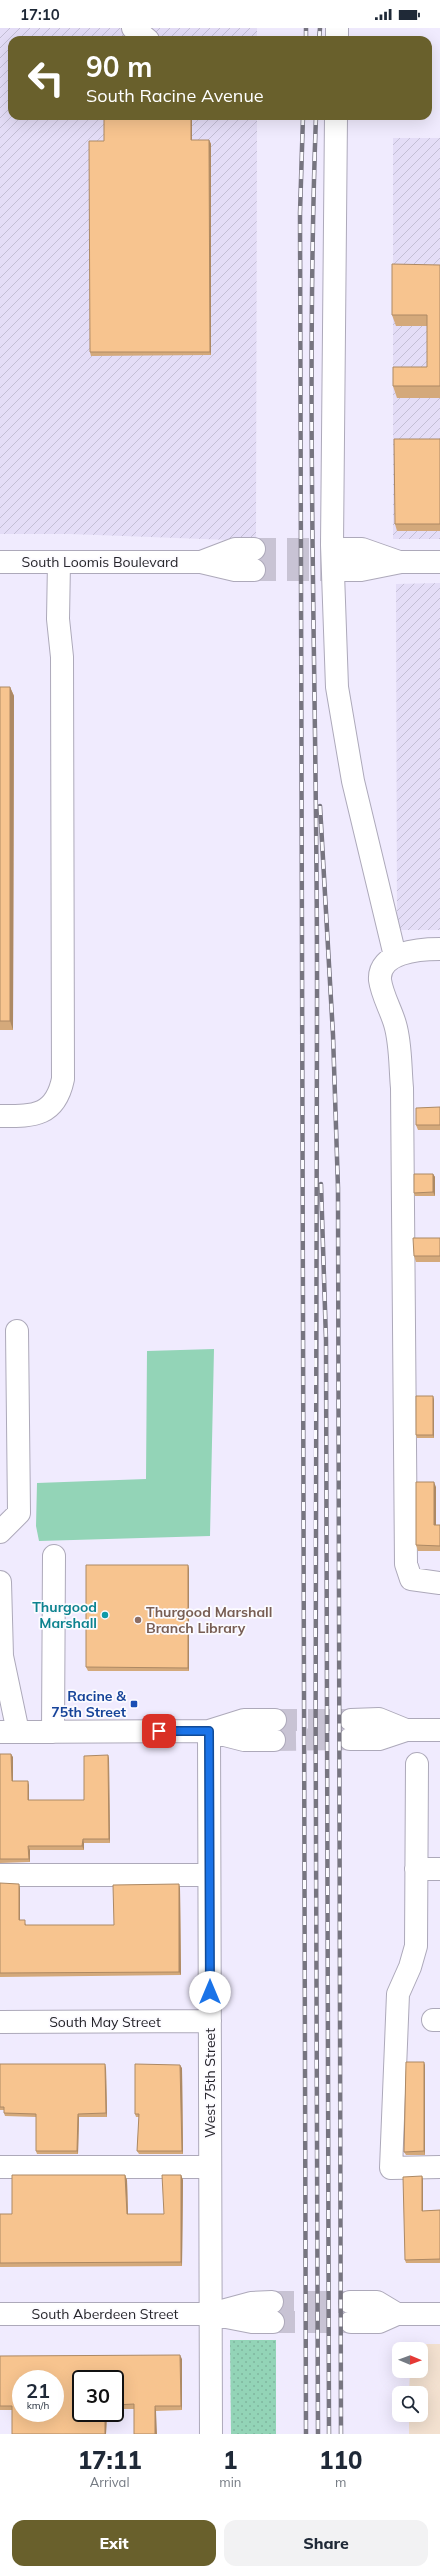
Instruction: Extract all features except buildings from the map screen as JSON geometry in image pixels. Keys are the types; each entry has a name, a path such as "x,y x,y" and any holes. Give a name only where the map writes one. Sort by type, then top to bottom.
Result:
{"street":[{"path":"133,28 143,36"},
{"path":"336,120 332,545 337,687 353,781 395,956"},
{"path":"344,560 362,549 401,562 440,562"},
{"name":"South Loomis Boulevard","path":"0,562 201,562 235,570 254,559"},
{"path":"0,1116 36,1114 50,1107 60,1095 63,1080 62,657 58,619 59,562"},
{"path":"438,949 395,956 384,964 380,971 380,982 395,1025 402,1088 406,1564 411,1579 440,1583"},
{"path":"0,1532 19,1513 17,1331"},
{"path":"53,1732 54,1556"},
{"path":"0,1582 2,1656 9,1732 209,1731 244,1740 274,1730"},
{"path":"351,1729 379,1739 406,1730 440,1730"},
{"name":"West 75th Street","path":"209,1731 211,2434"},
{"path":"417,1764 416,1946 398,1994 391,2168 440,2167"},
{"path":"416,1869 440,1869"},
{"path":"0,1875 209,1875"},
{"name":"South May Street","path":"0,2022 210,2021"},
{"path":"0,2167 210,2167"},
{"path":"350,2312 377,2302 397,2314 440,2314"},
{"name":"South Aberdeen Street","path":"0,2314 211,2314 252,2303 272,2312"}],"shaded area":[{"path":"0,28 257,28 257,36 8,36 8,120 257,120 256,541 70,534 0,534"},
{"path":"393,138 440,138 440,539 393,539"},
{"path":"440,583 440,930 397,930 396,584"},
{"path":"428,2344 440,2344 440,2434 409,2434 409,2422 428,2422 428,2386 409,2386 410,2378 428,2378"}],"green space":[{"path":"214,1349 210,1536 39,1541 36,1526 37,1483 146,1479 147,1351"},
{"path":"230,2340 276,2340 276,2434 231,2434"}],"tunnel":[{"path":"254,549 344,549"},
{"path":"254,570 344,570"},
{"path":"275,1720 351,1720"},
{"path":"274,1740 350,1739"},
{"path":"272,2302 350,2302"},
{"path":"273,2322 351,2322"}],"railway":[{"path":"306,28 306,36"},
{"path":"319,36 320,28"},
{"path":"303,120 300,213 306,2434"},
{"path":"316,120 313,228 312,452 317,901 315,1546 318,2434"},
{"path":"320,806 333,1035 338,1188 341,2434"},
{"path":"321,1184 326,1340 329,2434"}],"place":[{"name":"Thurgood Marshall","path":"105,1615"},
{"name":"Thurgood Marshall Branch Library","path":"138,1620"},
{"name":"Racine & 75th Street","path":"134,1704"}],"route":[{"path":"159,1731 209,1731 210,1992"}]}
